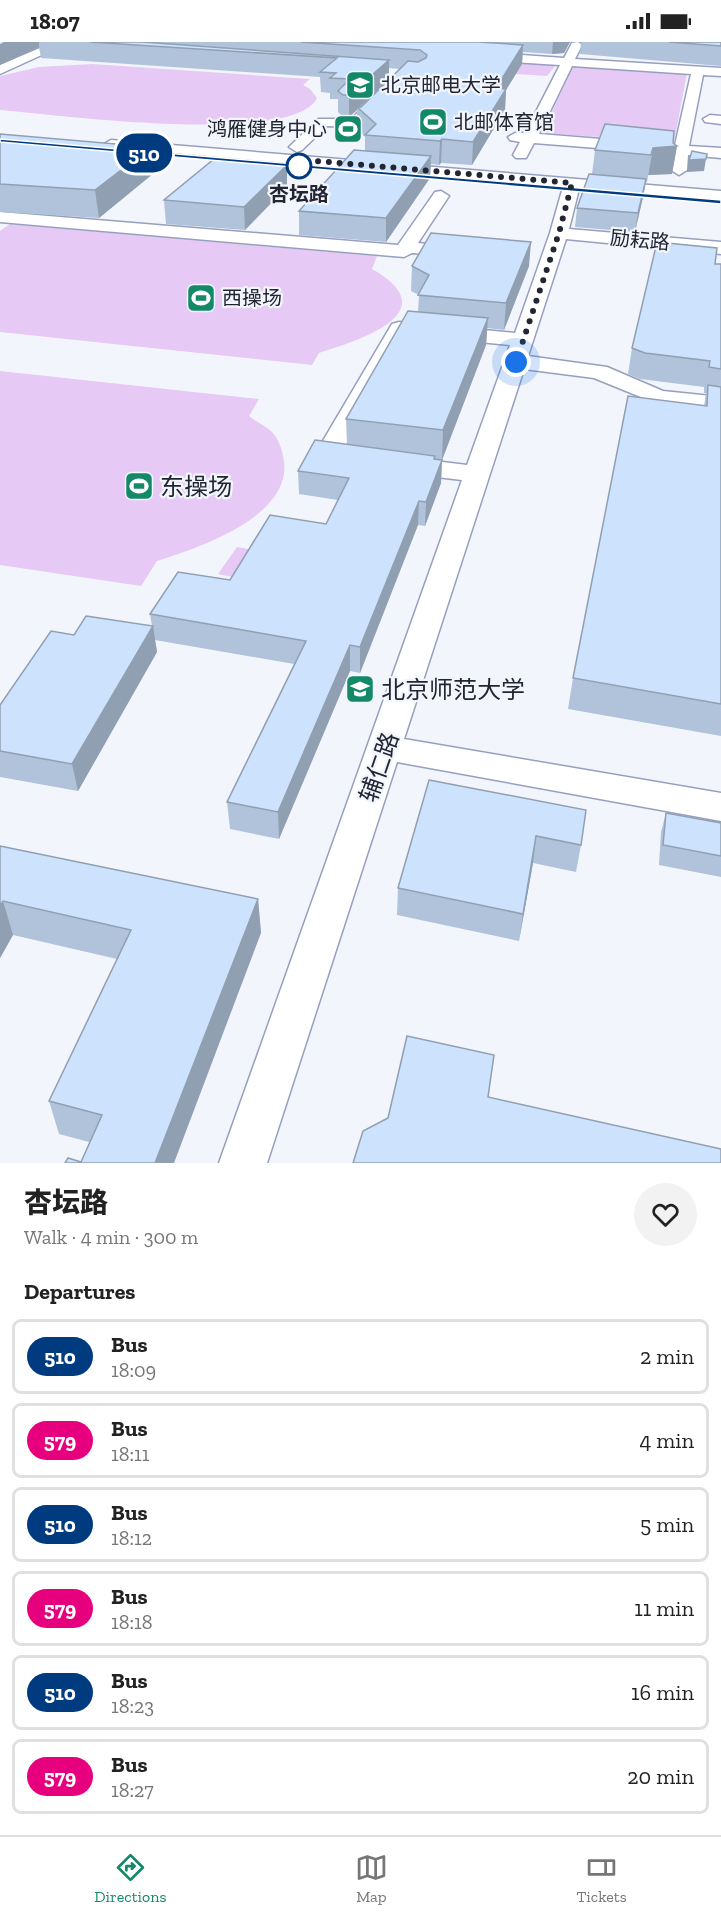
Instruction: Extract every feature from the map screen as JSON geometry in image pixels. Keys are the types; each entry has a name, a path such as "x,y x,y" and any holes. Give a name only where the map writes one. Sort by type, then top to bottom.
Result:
{"street":[{"path":"0,69 64,42"},
{"path":"507,180 530,139 577,42"},
{"path":"0,54 28,56"},
{"path":"463,55 721,72"},
{"path":"698,70 681,150 678,178 721,182"},
{"path":"297,147 323,122 354,124 396,83"},
{"path":"352,105 372,107"},
{"path":"515,137 721,153"},
{"path":"96,146 507,180 721,202"},
{"path":"572,186 721,196"},
{"name":"辅仁路","path":"243,1163 386,748 519,351 547,250 572,186"},
{"path":"0,217 404,251 441,196"},
{"path":"406,247 477,253"},
{"name":"励耘路","path":"547,250 721,248"},
{"path":"477,474 327,456 399,327 519,351 599,372 658,397 721,404"},
{"path":"386,748 721,807"}],"shaded area":[{"path":"512,60 556,65 547,76 501,73"},
{"path":"92,64 310,79 303,85 310,89 317,98 299,113 265,121 220,124 117,121 0,110 0,76 39,67"},
{"path":"574,65 687,73 674,142 542,133"},
{"name":"西操场","path":"10,224 377,256 372,269 393,284 402,298 400,311 390,322 374,332 319,353 312,365 0,332 0,231"},
{"name":"东操场","path":"0,371 259,399 249,416 270,430 279,442 284,462 282,482 273,499 258,514 217,538 157,561 141,586 0,565"},
{"path":"237,547 259,551 241,579 218,574"}],"building":[{"path":"90,42 142,42 389,60 349,95 343,95 338,91 350,79 330,78 336,73 320,72 337,58"},
{"path":"301,42 479,42 523,45 496,88 506,89 473,142 365,135 376,124 357,107 361,107 408,61 418,62 426,58 427,55 420,50"},
{"path":"669,42 721,42 721,46"},
{"path":"605,124 674,131 673,143 677,146 653,148 651,155 595,150"},
{"path":"0,134 151,147 95,190 0,184"},
{"path":"354,150 431,156 386,218 299,211"},
{"path":"692,151 707,154 706,159 689,160"},
{"path":"214,159 287,165 244,207 164,200"},
{"path":"589,174 646,179 638,213 577,208"},
{"path":"431,233 531,242 506,303 418,295 429,275 412,266"},
{"path":"657,242 717,248 715,264 721,264 721,369 709,367 710,361 645,353 632,348"},
{"path":"408,311 488,318 443,430 346,419"},
{"path":"708,385 721,387 721,704 573,678 628,396 707,406"},
{"path":"315,440 435,456 434,459 442,460 426,502 419,501 360,647 350,645 278,812 227,802 306,641 150,614 178,572 230,580 270,515 326,524 349,478 298,471"},
{"path":"86,616 153,626 72,764 0,751 0,705 51,631 74,635"},
{"path":"429,780 586,810 581,845 536,836 523,914 398,888"},
{"path":"666,813 721,823 721,856 663,845"},
{"path":"0,846 258,899 155,1163 65,1163 68,1158 81,1162 102,1115 49,1101 131,930 3,901 0,906"},
{"path":"407,1036 494,1055 488,1097 721,1149 721,1163 353,1163 363,1131 388,1118"}],"bus line":[{"name":"510","path":"0,141 721,202"}],"place":[{"name":"北京邮电大学","path":"360,85"},
{"name":"北邮体育馆","path":"433,122"},
{"name":"鸿雁健身中心","path":"348,129"},
{"name":"杏坛路","path":"299,166"},
{"name":"西操场","path":"201,298"},
{"name":"东操场","path":"139,486"},
{"name":"北京师范大学","path":"360,689"}],"route":[{"path":"299,166 305,160 572,183 559,233 516,362"}]}
